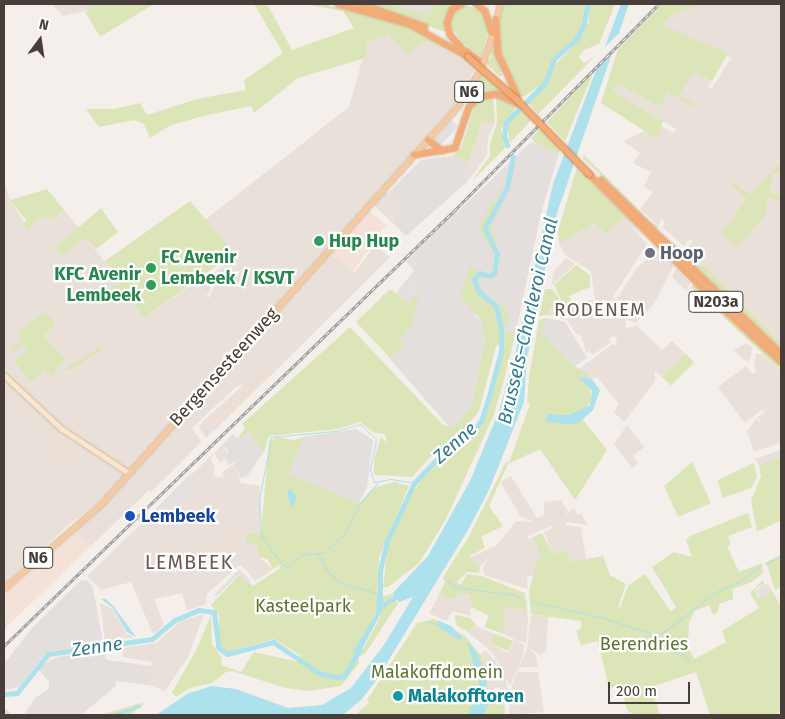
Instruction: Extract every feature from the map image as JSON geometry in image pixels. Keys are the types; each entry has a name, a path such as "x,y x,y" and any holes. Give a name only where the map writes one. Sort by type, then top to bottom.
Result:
{"highway":[{"name":"N203a","path":"338,4 402,22 469,55 781,354"},
{"name":"N203a","path":"361,4 410,20 462,49 518,97 712,298 781,362"},
{"path":"462,4 452,10 447,23 450,35 462,49"},
{"path":"476,4 486,11 492,33"},
{"path":"496,19 498,54 518,97"},
{"path":"414,155 442,151 457,146 469,107 479,97 492,94 506,96 527,111"},
{"path":"428,140 442,151"}],"main road":[{"name":"Bergensesteenweg","path":"4,588 102,503 428,140 470,90 492,33 500,4"}],"street":[{"path":"5,376 62,430 129,473"}],"shaded area":[{"path":"52,4 117,4 63,16"},
{"path":"390,4 436,4 430,15"},
{"path":"701,4 781,4 781,344 706,267 694,263 684,253 693,240 689,239 684,246 663,228 664,221 661,219 659,226 640,209 653,192 644,186 651,172 633,163 640,153 623,141 644,131 657,138 661,126 674,133 676,129 613,91 617,82 659,107 668,92 696,105 678,95 694,72 712,81 708,87 712,88 731,58 663,25 670,16"},
{"path":"400,30 429,41 476,67 452,109 102,500 68,525 4,584 4,181 9,198 29,230 35,221 43,215 51,220 64,210 79,228 54,248 63,256 86,238 116,276 95,291 112,292 119,299 126,294 144,318 187,288 192,294 201,288 209,298 215,285 209,277 237,256 205,220 349,107 367,43"},
{"path":"451,120 458,126 439,148 432,142"},
{"path":"482,121 495,123 488,137 487,155 468,181 464,175"},
{"path":"531,142 559,153 541,213 515,336 504,331 508,314 504,313 506,306 490,299 481,291 477,270 469,267 475,316 481,320 485,340 472,406 451,429 390,359 404,345 399,339 409,303 396,293 414,271 406,261"},
{"path":"453,156 468,163 464,175 468,181 406,236 392,222 403,209 388,193 421,160"},
{"path":"386,192 404,209 392,222 374,205"},
{"path":"369,211 386,225 353,271 330,253"},
{"path":"456,211 459,214 456,220 430,245 416,265 421,269 418,273 406,261"},
{"path":"624,217 647,244 613,297 616,300 636,269 659,249 674,265 654,304 636,323 625,319 626,328 637,326 662,350 672,341 685,353 661,376 655,371 655,381 624,422 614,412 619,404 597,377 593,379 578,370 612,344 616,345 617,339 614,336 609,338 611,342 593,355 589,350 586,353 582,336 577,335 567,320 547,315 553,306 564,312 583,301 595,300 591,271 565,255 559,244 595,223"},
{"path":"375,245 390,257 264,382 237,386 192,428 201,442 151,492 149,490 91,546 80,537 75,531 121,487 330,253 355,272"},
{"path":"566,258 575,264 552,285 553,272"},
{"path":"676,268 690,283 686,291 672,277"},
{"path":"115,277 119,283 99,296 95,290"},
{"path":"199,279 211,288 207,295 201,288 192,294 187,288"},
{"path":"408,280 414,280 419,285 417,294 408,296 403,291 403,285"},
{"path":"547,318 565,322 587,358 573,367 540,331"},
{"path":"747,343 753,347 749,362 754,363 748,362 744,360 734,350"},
{"path":"756,353 763,355 781,371 781,443 754,452 747,431 757,418 765,432 758,417 764,413 763,409 745,423 718,387 746,366 753,374 756,372 754,363"},
{"path":"277,361 282,364 214,431 203,421 251,378"},
{"path":"203,421 213,430 206,438 199,427"},
{"path":"627,425 644,447 633,456 638,463 632,468 614,444"},
{"path":"356,429 373,440 367,487 359,503 288,474 303,437"},
{"path":"246,430 264,452 247,476 241,478 234,462 228,459 228,450 222,445 233,434 240,440"},
{"path":"61,431 82,445 71,463 46,453"},
{"path":"222,445 234,462 229,466 225,458 220,463 214,453 210,459 215,467 213,476 224,478 222,472 235,464 241,483 260,486 261,533 248,545 257,544 259,557 273,569 255,581 241,565 207,594 206,605 187,610 182,593 154,599 164,625 153,634 131,582 101,590 87,576"},
{"path":"781,450 781,457 759,466 755,459"},
{"path":"190,474 194,477 181,494 185,503 168,518 157,508"},
{"path":"511,476 537,518 544,515 544,502 561,500 568,511 565,516 573,508 578,515 581,513 587,525 566,522 566,525 581,527 586,559 570,562 568,550 553,555 544,532 552,529 551,526 528,536 528,539 533,537 542,558 537,560 535,576 527,576 528,589 484,575 483,567 490,556 480,567 469,558 497,545 516,521 536,522 521,517 500,482"},
{"path":"233,527 234,546 225,551 222,532"},
{"path":"75,531 91,546 4,629 4,594"},
{"path":"234,552 233,563 218,569 222,559"},
{"path":"239,569 251,581 249,584 239,574 217,596 214,595"},
{"path":"81,580 88,581 93,588 103,643 47,652 19,687 4,690 4,664 32,628"},
{"path":"767,583 780,604 767,610 756,590"},
{"path":"458,593 472,595 470,616 453,611 446,621 429,613 439,595"},
{"path":"100,603 113,609 127,634 134,637 105,641"},
{"path":"505,608 527,610 528,620 526,643 514,640 525,645 522,659 510,686 505,677 508,690 501,697 499,687 488,690 479,656 485,650 503,669 491,651 467,632 477,626 495,634 492,645 509,653 514,639 504,634"},
{"path":"204,614 188,657 165,691 149,685 152,662 123,657 123,648 156,643 181,621"},
{"path":"531,615 548,616 546,651 540,655 528,647 536,655 538,667 521,667 518,672 538,672 544,712 509,715 510,693 515,677 527,649"},
{"path":"99,624 101,642 94,643 92,625"},
{"path":"104,651 106,660 152,666 149,685 116,681 116,686 81,715 24,715 35,698 49,689 49,682 38,669 43,664 58,657"}],"green space":[{"path":"89,4 154,4 100,37 85,12 90,10"},
{"path":"254,4 267,4 292,50 354,28 343,11 304,4 323,4 405,25 472,63 427,40 407,54 389,34 367,43 365,58 298,78 254,113 251,106 207,115 171,125 150,138 144,124 134,120 99,127 86,109 114,109 140,103 147,115 197,99 246,90 244,80 283,53"},
{"path":"371,4 390,4 429,15 436,4 454,4 447,14 445,31 442,31"},
{"path":"504,4 585,4 582,27 577,35 551,64 545,82 523,97 501,59 500,18"},
{"path":"589,4 615,4 599,44 584,50 579,57 584,63 593,58 538,114 529,103 548,82 556,64 580,39 589,22"},
{"path":"662,4 701,4 670,16 663,25 728,54 712,81 694,72 679,95 697,105 695,107 668,92 660,107 617,83 613,91 663,121 657,139 601,103 618,49"},
{"path":"467,5 484,13 489,29 481,57 462,42 450,25 453,14"},
{"path":"495,40 502,75 500,77 486,63 492,57 490,51"},
{"path":"484,74 504,94 478,95 469,100 479,77"},
{"path":"592,76 565,141 547,122"},
{"path":"493,97 495,123 482,121 468,163 453,156 461,149 476,102"},
{"path":"496,97 516,107 501,129 505,148 472,181 490,156 490,144 497,123"},
{"path":"521,110 531,120 510,143 507,126"},
{"path":"540,129 560,150 559,153 536,144 531,138"},
{"path":"584,155 649,220 659,227 656,229 583,158"},
{"path":"778,165 781,167 779,174 773,173 769,192 781,195 781,201 768,197 765,215 737,247 722,233 746,199 732,186 735,183 749,195"},
{"path":"577,167 644,237 624,217 606,234 595,223 559,244 558,231"},
{"path":"505,177 490,218 500,259 496,258 491,247 483,239 479,226"},
{"path":"47,189 64,210 51,220 43,216 35,221 29,231 22,226 26,220 10,200"},
{"name":"FC Avenir Lembeek / KSVT","path":"190,201 234,253 144,318 126,294 118,299 112,292 104,299 95,290 116,276 105,261"},
{"path":"101,208 118,232 96,249 86,238 63,256 54,248"},
{"path":"665,236 694,263 706,267 781,344 781,350 663,239"},
{"path":"576,265 590,275 590,287 569,296 572,304 565,308 554,285"},
{"path":"469,267 477,269 481,291 490,299 506,306 504,312 509,314 504,331 515,336 503,384 493,417 446,519 419,563 388,587 383,587 388,545 407,501 422,479 452,448 481,426 503,341 496,346 479,411 462,432 434,453 412,477 374,475 374,459 381,437 388,443 385,434 374,433 360,422 338,429 269,436 264,452 247,431 240,440 238,438 245,428 242,424 350,327 442,424 452,428 472,406 485,340 481,320 461,297"},
{"path":"694,284 781,365 778,368 691,287"},
{"path":"390,289 409,303 416,294 418,299 412,326 399,339 405,345 390,358 356,322"},
{"path":"545,289 552,289 557,295 561,307 552,306 547,315 539,316"},
{"path":"46,311 55,325 43,336 65,359 52,376 44,369 31,382 14,361 27,350 22,344 14,352 11,348 21,340 18,331"},
{"path":"547,318 540,331 568,361 593,379 578,376 587,384 593,398 583,411 569,415 548,414 545,420 569,425 583,420 607,450 575,500 540,449 508,464 489,506 503,526 481,537 485,548 469,556 480,567 479,573 467,572 457,582 461,585 467,574 481,576 525,593 527,610 505,608 504,634 484,627 489,616 471,607 471,595 458,593 456,598 448,599 439,595 446,580 443,577 468,538 506,462 509,463 530,404 527,403 529,377 539,320"},
{"path":"100,347 102,349 72,370 64,369"},
{"path":"685,353 694,362 671,386 662,376"},
{"name":"Kasteelpark","path":"277,437 294,440 303,437 289,474 359,503 374,488 394,482 409,486 379,557 377,615 357,652 359,663 341,686 309,691 286,688 232,671 226,672 212,683 190,688 176,697 172,692 196,651 211,615 212,644 222,658 221,665 241,672 254,652 298,662 300,655 274,639 227,652 223,650 219,643 219,615 211,605 240,574 253,586 279,569 281,564 273,569 267,559 259,557 256,544 248,545 246,534 261,533 269,442"},
{"path":"781,457 781,520 757,532 751,500 761,477 759,466"},
{"path":"692,462 711,503 678,517 664,486"},
{"path":"754,463 757,477 751,488 722,498 718,480"},
{"name":"Berendries","path":"748,513 752,527 728,536 731,545 727,546 739,572 762,563 763,573 752,582 733,589 733,599 719,604 718,612 713,615 709,605 695,611 689,622 688,647 694,659 726,642 722,631 759,608 750,593 763,580 764,584 755,589 758,598 760,596 771,600 768,592 771,590 781,607 781,711 775,715 710,715 696,672 651,687 660,715 634,715 627,710 621,685 609,688 598,641 581,645 576,631 581,628 581,621 531,614 529,592 537,560 542,558 533,537 542,533 553,554 568,550 570,562 603,556 610,575 626,584 618,607 620,608 628,586 645,574 671,612 676,607 652,567 674,552 692,557 686,540 690,536"},
{"path":"781,555 781,587 775,590 766,562"},
{"path":"391,594 398,603 365,654 360,656 380,617 382,597"},
{"path":"455,615 470,618 476,625 468,632 456,625"},
{"name":"Malakoffdomein","path":"433,619 465,636 482,657 490,699 504,698 505,715 355,715 369,703 367,700 417,623"},
{"path":"495,634 513,641 509,651 491,644"},
{"path":"145,703 130,715 101,715 136,704"}],"water":[{"name":"Brussels–Charleroi Canal","path":"621,4 629,4 555,219 527,358 524,402 489,490 468,530 377,679 362,699 343,715 156,715 187,694 211,686 236,689 288,708 322,705 351,688 384,645 413,597 399,602 392,594 428,556 470,481 499,411 514,359 553,184"},
{"path":"578,376 592,379 600,390 593,410 580,422 569,425 545,421 548,414 569,415 590,405 592,391"},
{"path":"291,489 297,498 293,507 289,502 288,491"},
{"path":"377,596 382,597 382,611 359,655 353,651 376,614"},
{"path":"101,599 106,599 114,607 136,637 127,632 113,608"},
{"path":"437,620 451,626 463,638 459,640 439,627"},
{"path":"467,641 476,651 483,668 490,700 484,715 469,715 470,708 482,694"}],"pier":[{"path":"622,30 615,51 594,72 600,52"}],"waterway":[{"name":"Zenne","path":"507,145 504,135 506,122 545,83 554,59 577,38 584,24 587,4"},
{"name":"Zenne","path":"380,603 380,571 387,541 414,483 449,446 470,435 481,421 488,400 501,351 501,329 496,306 479,292 474,279 479,273 490,276 494,273 497,254 485,228 507,187 513,157"},
{"path":"282,564 261,535 259,500 271,437 336,431 360,424 376,439 370,470 374,482 391,479 414,483"},
{"path":"325,551 343,535 362,501 377,483"},
{"path":"319,553 324,552"},
{"path":"283,565 289,568 300,555 318,553 325,569 341,583 380,594"},
{"path":"765,564 781,556"},
{"path":"531,602 597,616 658,636 716,592 742,580 760,566"},
{"path":"443,578 456,587 514,595 526,601"},
{"name":"Zenne","path":"380,607 394,598"},
{"name":"Zenne","path":"4,694 17,693 48,654 152,639 175,620 198,610 214,612 218,647 227,654 273,642 319,673 336,677 344,676 360,649"},
{"path":"426,621 440,625"},
{"path":"658,637 679,655 683,654 690,662"},
{"path":"113,715 139,706"}],"railway":[{"path":"4,646 454,211 659,4"}],"place":[{"name":"Hup Hup","path":"319,241"},
{"name":"Hoop","path":"650,253"},
{"name":"FC Avenir Lembeek / KSVT","path":"151,268"},
{"name":"KFC Avenir Lembeek","path":"151,285"},
{"name":"Lembeek","path":"130,516"},
{"name":"Malakofftoren","path":"398,696"}],"district":[{"name":"RODENEM","path":"600,310"},
{"name":"LEMBEEK","path":"189,562"}]}
